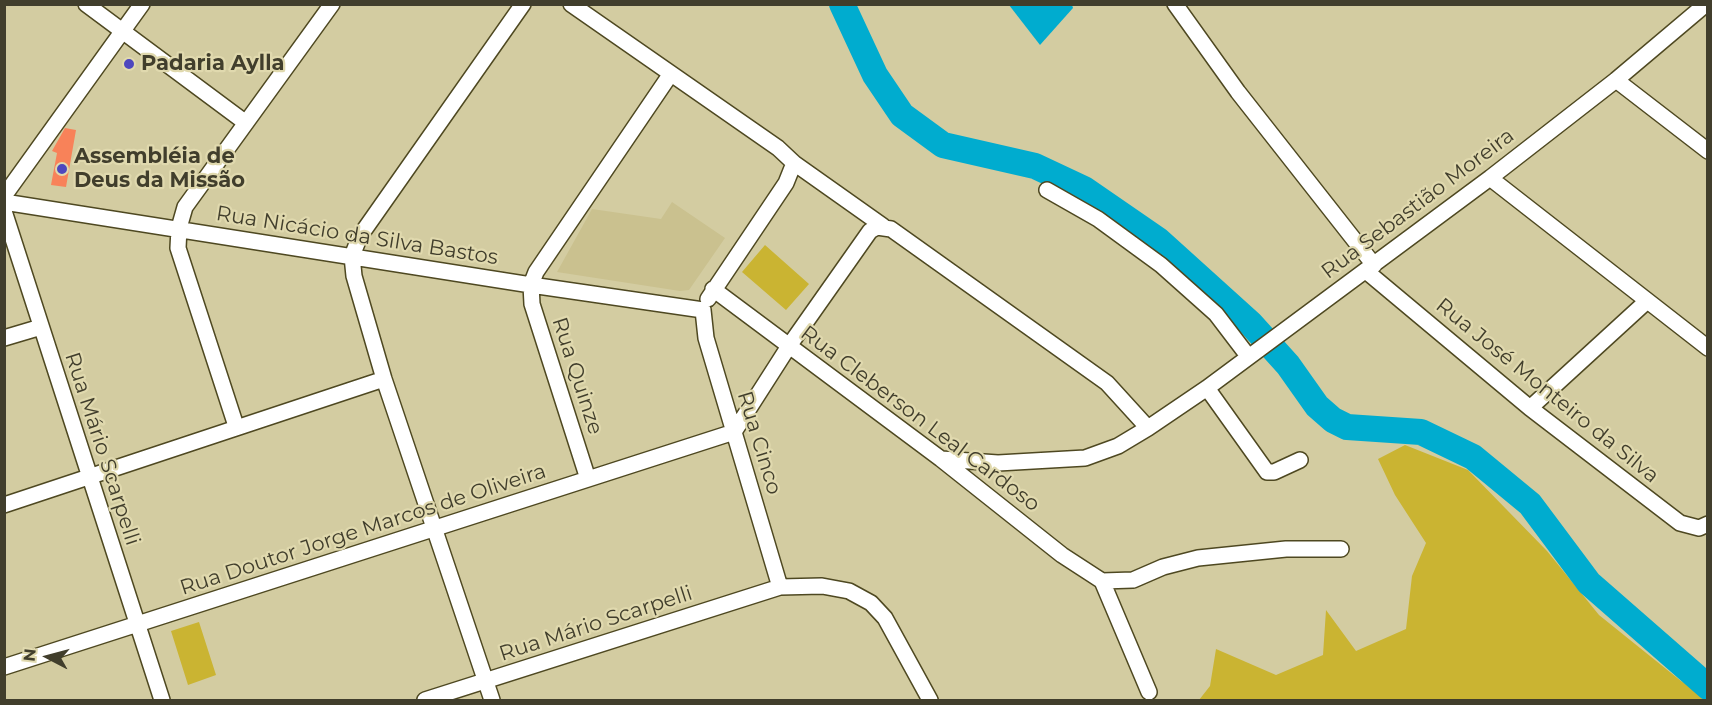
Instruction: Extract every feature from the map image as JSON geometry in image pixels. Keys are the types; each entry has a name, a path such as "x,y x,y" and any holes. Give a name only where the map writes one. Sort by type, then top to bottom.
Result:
{"street":[{"path":"86,4 124,30 246,123"},
{"path":"4,196 142,4"},
{"path":"236,426 178,248 179,228 185,207 332,4"},
{"path":"492,700 384,379 354,276 352,256 360,236 524,4"},
{"path":"572,4 670,75 778,148 877,229 891,229 1107,383 1148,428"},
{"name":"Rua José Monteiro da Silva","path":"1175,4 1370,268 1530,408 1680,523 1699,528 1707,524"},
{"name":"Rua Sebastião Moreira","path":"941,459 998,464 1085,458 1118,446 1207,388 1282,330 1370,268 1490,178 1616,80 1706,4"},
{"path":"531,285 536,272 670,75"},
{"path":"1616,80 1707,151"},
{"path":"703,310 712,289 786,183 794,163"},
{"path":"1490,178 1707,348"},
{"path":"1047,190 1098,219 1161,264 1216,314 1248,356"},
{"name":"Rua Nicácio da Silva Bastos","path":"4,202 703,310"},
{"name":"Rua Mário Scarpelli","path":"4,211 162,700"},
{"path":"734,432 789,346 877,229"},
{"name":"Rua Quinze","path":"531,285 532,304 588,479"},
{"name":"Rua Cleberson Leal Cardoso","path":"712,289 941,459 1062,555 1102,581"},
{"path":"1530,408 1647,301"},
{"name":"Rua Cinco","path":"703,310 706,338 780,587"},
{"path":"4,338 41,327"},
{"path":"4,505 236,426 384,379"},
{"path":"1207,388 1268,472 1274,472 1300,460"},
{"name":"Rua Doutor Jorge Marcos de Oliveira","path":"4,667 734,432"},
{"path":"1149,692 1102,581 1133,579 1198,558 1286,549 1341,549"},
{"name":"Rua Mário Scarpelli","path":"425,700 780,587 822,586 849,591 871,603 885,618 930,700"}],"shaded area":[{"path":"672,202 725,238 689,290 680,291 557,272 592,209 661,219"},
{"path":"765,245 809,284 786,310 742,272"},
{"path":"1405,445 1468,470 1547,551 1599,615 1681,681 1708,698 1707,700 1199,700 1210,686 1216,649 1276,675 1323,655 1326,610 1356,651 1406,629 1412,576 1426,543 1395,495 1378,459"},
{"path":"199,622 216,675 188,685 171,631"}],"water":[{"path":"1009,5 1072,5 1073,8 1040,45"}],"building":[{"name":"Assembléia de Deus da Missão","path":"65,128 76,130 66,187 51,185 57,153 52,151"}],"waterway":[{"path":"842,4 875,75 902,115 943,145 1035,166 1084,189 1158,240 1251,324 1288,365 1317,406 1333,420 1347,427 1421,432 1473,457 1530,504 1589,583 1708,687"}],"place":[{"name":"Padaria Aylla","path":"129,64"},
{"name":"Assembléia de Deus da Missão","path":"62,169"}]}
